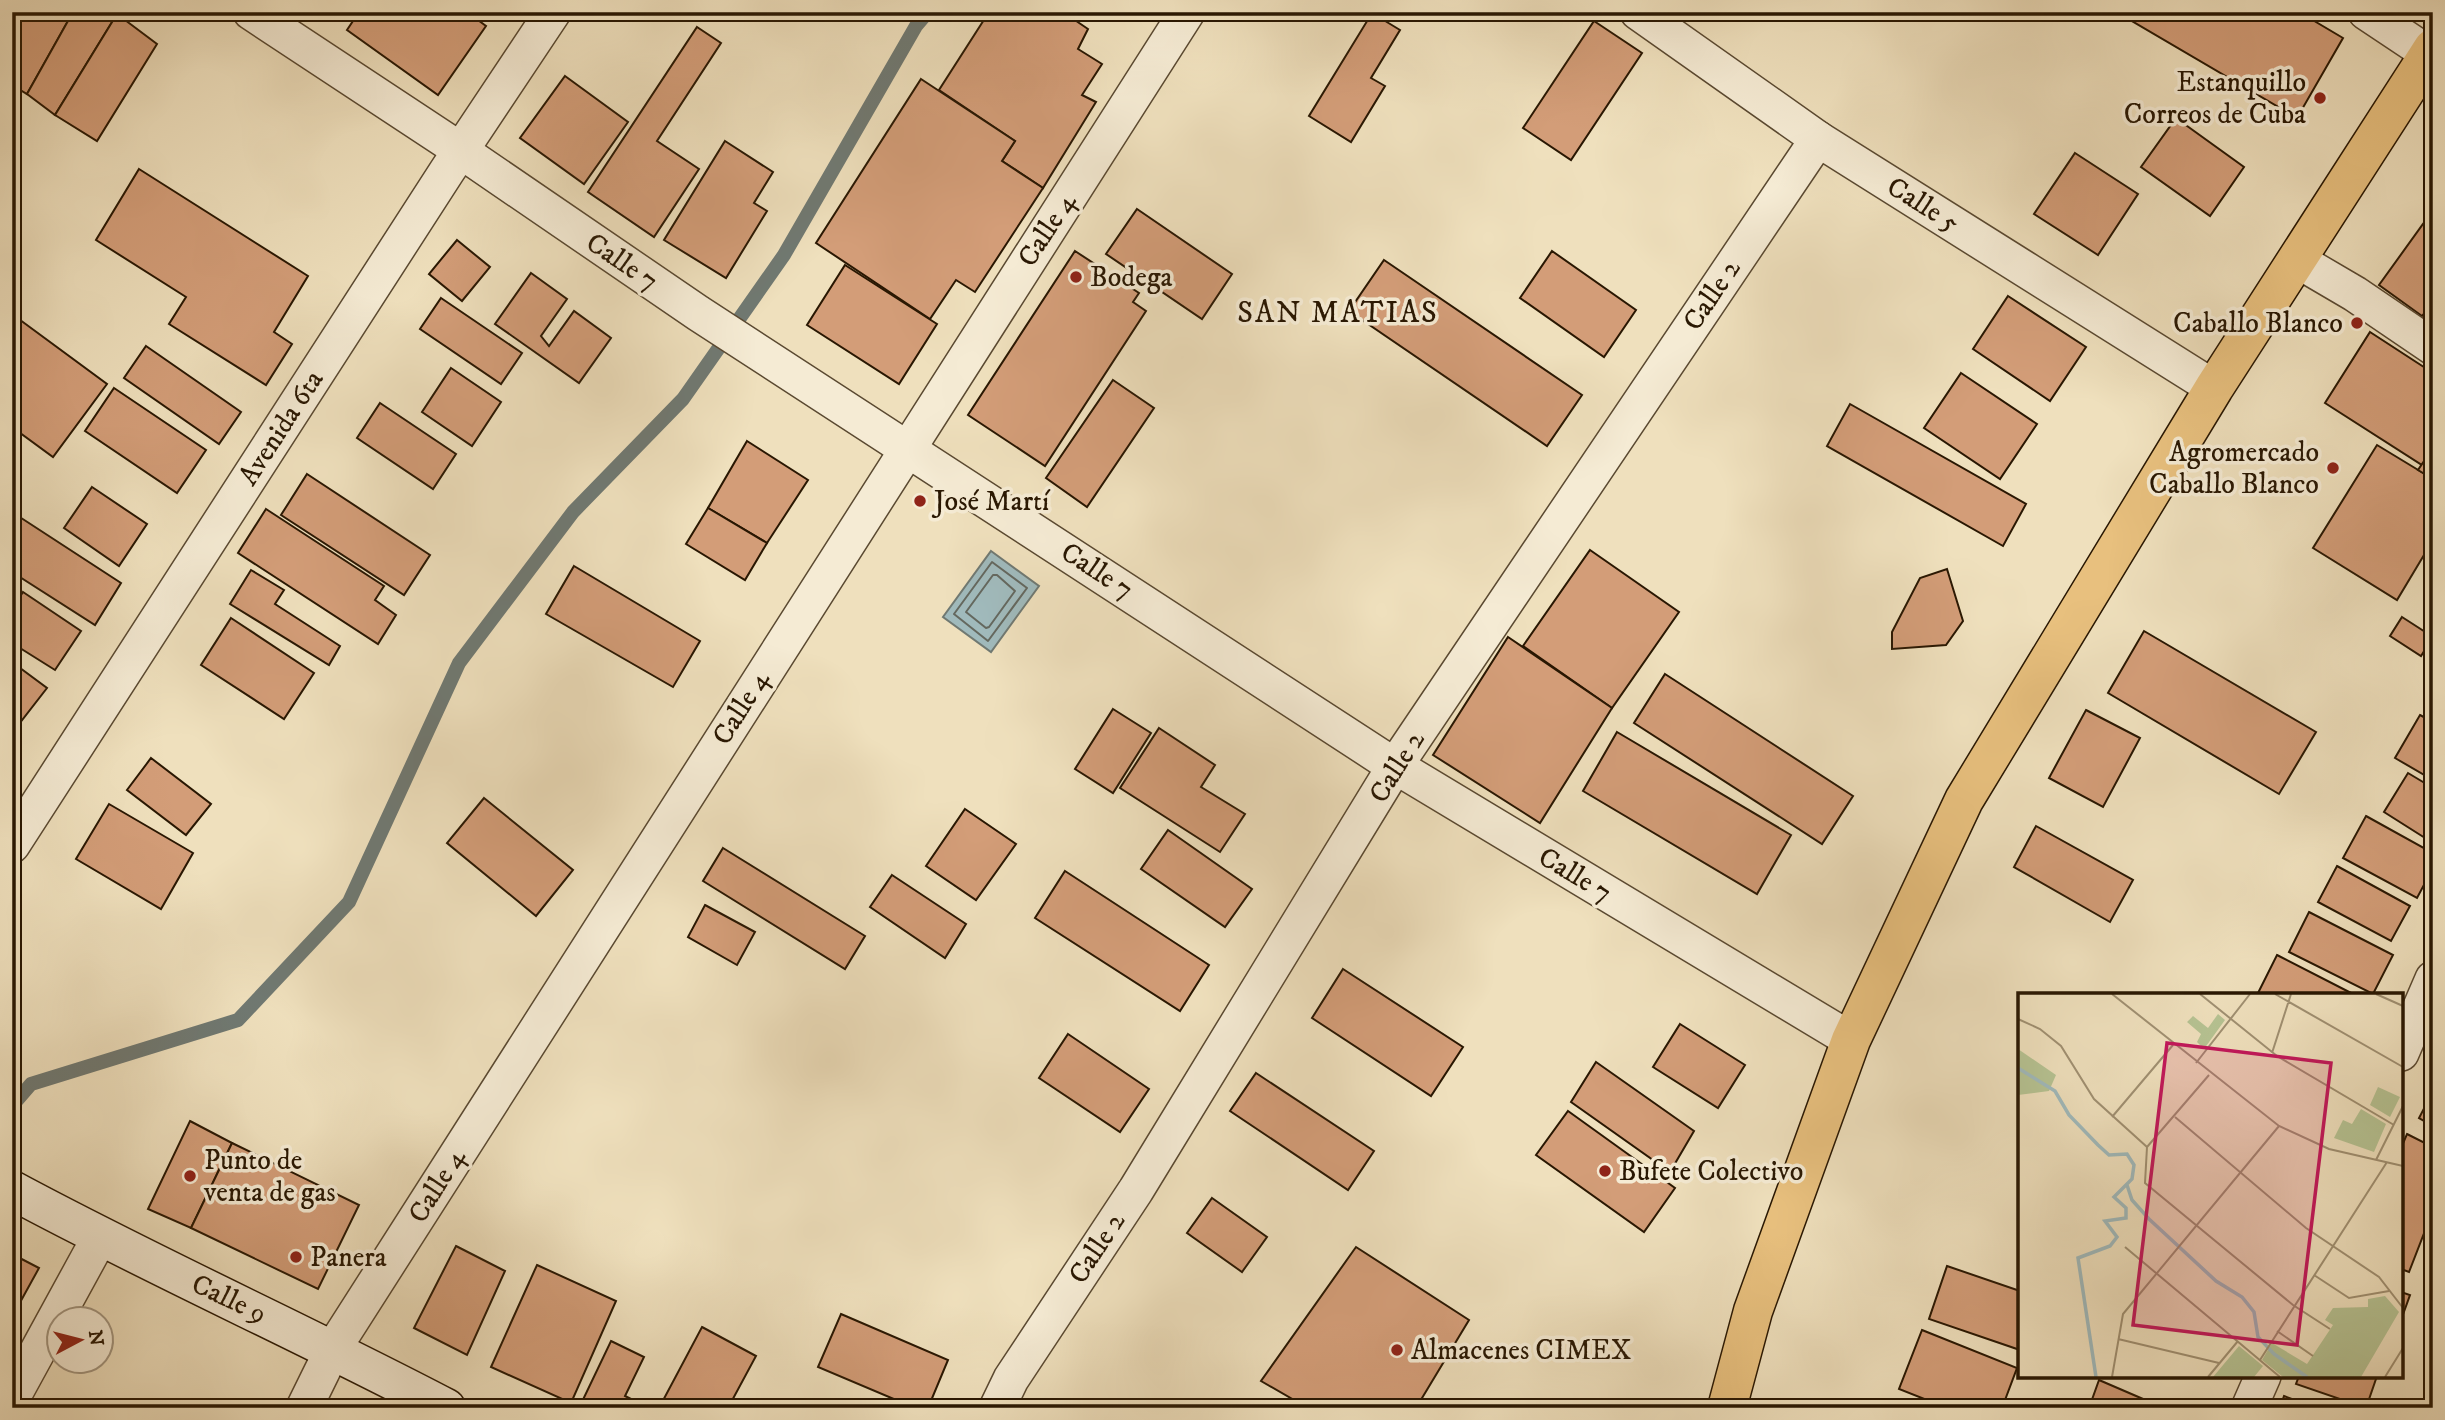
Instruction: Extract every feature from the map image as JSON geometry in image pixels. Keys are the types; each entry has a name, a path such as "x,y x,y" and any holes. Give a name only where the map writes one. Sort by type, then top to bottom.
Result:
{"main road":[{"path":"1727,1408 1753,1311 1851,1040 1964,800 2214,388 2431,51"}],"street":[{"name":"Calle 7","path":"251,12 698,313 1395,766 1851,1040"},
{"name":"Avenida 6ta","path":"12,845 460,151 553,12"},
{"name":"Calle 4","path":"304,1408 333,1349 1187,12"},
{"name":"Calle 5","path":"1638,12 1818,139 2214,388"},
{"path":"2366,12 2431,51"},
{"name":"Calle 2","path":"997,1408 1011,1379 1136,1190 1395,766 1818,139"},
{"path":"2297,260 2355,294 2433,347"},
{"path":"2403,1048 2433,979"},
{"name":"Calle 9","path":"12,1190 100,1237 333,1349 446,1408"},
{"path":"12,1398 100,1237"},
{"path":"2249,1408 2262,1378"}],"water":[{"path":"991,551 1039,586 991,652 943,617"}],"building":[{"path":"12,12 73,12 27,94 12,85"},
{"path":"73,12 117,14 55,115 27,94"},
{"path":"305,12 322,12 317,20"},
{"path":"359,12 467,12 486,26 438,95 347,30"},
{"path":"989,12 1063,12 1088,29 1078,49 1102,64 1082,95 1096,102 1043,188 1002,161 1015,141 939,90"},
{"path":"1711,12 1725,12 1720,19"},
{"path":"2299,12 2343,38 2297,118 2120,14"},
{"path":"1372,13 1400,30 1371,78 1385,86 1351,142 1309,116"},
{"path":"117,14 157,44 97,141 55,115"},
{"path":"1594,21 1642,53 1571,160 1523,128"},
{"path":"697,27 721,43 657,141 699,169 654,237 588,192"},
{"path":"565,76 628,122 584,184 520,138"},
{"path":"921,79 1015,141 1002,161 1043,188 975,292 956,280 930,319 816,243"},
{"path":"2176,118 2244,167 2210,216 2141,167"},
{"path":"725,141 773,172 754,203 767,211 726,278 664,240"},
{"path":"2075,153 2138,194 2098,255 2034,214"},
{"path":"139,169 308,276 274,332 292,344 266,385 169,324 186,297 96,240"},
{"path":"1137,209 1232,274 1202,319 1106,254"},
{"path":"2423,224 2433,231 2433,302 2422,316 2379,285"},
{"path":"457,240 490,267 462,301 429,274"},
{"path":"1075,251 1139,293 1133,302 1146,311 1045,466 968,415"},
{"path":"1552,251 1636,310 1604,357 1520,298"},
{"path":"1384,260 1582,395 1547,446 1349,311"},
{"path":"845,265 937,324 899,384 807,325"},
{"path":"531,273 567,299 541,336 549,346 574,311 611,338 579,383 495,324"},
{"path":"2008,296 2086,347 2050,401 1973,349"},
{"path":"441,298 522,353 501,384 420,329"},
{"path":"12,314 107,384 53,457 12,427"},
{"path":"2370,332 2433,373 2433,448 2422,465 2325,403"},
{"path":"146,346 241,412 219,444 124,378"},
{"path":"451,368 501,402 472,446 422,412"},
{"path":"1961,373 2037,424 2000,479 1924,428"},
{"path":"1113,380 1154,408 1087,507 1046,478"},
{"path":"114,388 206,450 177,493 85,431"},
{"path":"380,403 456,454 433,489 357,438"},
{"path":"1850,404 2026,504 2003,546 1827,446"},
{"path":"747,441 808,480 767,543 708,508"},
{"path":"2377,445 2433,479 2433,540 2397,600 2313,548"},
{"path":"2433,448 2433,479 2418,470"},
{"path":"307,474 430,555 404,595 281,515"},
{"path":"92,487 147,524 119,566 64,528"},
{"path":"708,508 767,543 745,580 686,544"},
{"path":"266,509 384,586 375,600 396,615 378,644 238,553"},
{"path":"12,512 121,583 95,625 12,572"},
{"path":"1590,550 1679,612 1612,708 1523,646"},
{"path":"574,566 700,641 673,687 546,614"},
{"path":"1947,569 1963,621 1946,645 1892,649 1892,632 1920,578"},
{"path":"251,570 284,590 275,604 340,646 329,665 230,604"},
{"path":"23,592 81,631 55,670 12,643 12,609"},
{"path":"2402,617 2433,637 2421,656 2390,636"},
{"path":"231,618 314,673 284,719 201,665"},
{"path":"2144,631 2316,732 2279,794 2108,693"},
{"path":"1508,637 1612,708 1540,823 1433,755"},
{"path":"12,662 47,688 12,733"},
{"path":"1665,674 1853,796 1822,844 1634,723"},
{"path":"1113,709 1151,733 1113,793 1075,769"},
{"path":"2086,710 2140,738 2103,807 2049,778"},
{"path":"2420,715 2433,722 2433,780 2395,758"},
{"path":"1159,728 1215,765 1201,787 1245,814 1220,852 1120,788"},
{"path":"1617,732 1791,835 1757,894 1583,791"},
{"path":"151,758 211,804 186,835 127,790"},
{"path":"2408,773 2433,788 2433,843 2384,812"},
{"path":"484,798 573,870 536,916 447,843"},
{"path":"109,804 193,853 161,909 76,859"},
{"path":"965,809 1016,844 976,900 926,866"},
{"path":"2366,816 2433,853 2433,868 2417,898 2343,858"},
{"path":"2036,826 2133,880 2110,922 2014,867"},
{"path":"1168,830 1252,889 1225,927 1141,869"},
{"path":"723,848 865,936 845,969 703,881"},
{"path":"2337,866 2410,906 2391,941 2318,902"},
{"path":"1065,871 1209,965 1180,1011 1035,918"},
{"path":"892,875 966,924 945,958 870,907"},
{"path":"705,905 755,932 737,965 688,937"},
{"path":"2309,912 2393,955 2374,993 2371,993 2289,952"},
{"path":"2277,955 2351,993 2258,993"},
{"path":"1343,969 1463,1047 1431,1096 1312,1018"},
{"path":"1680,1024 1745,1065 1718,1108 1653,1067"},
{"path":"1068,1034 1149,1089 1120,1132 1039,1078"},
{"path":"1596,1062 1694,1131 1670,1172 1571,1102"},
{"path":"1256,1073 1374,1151 1348,1190 1230,1111"},
{"path":"2430,1097 2433,1098 2433,1126 2419,1118"},
{"name":"Bufete Colectivo","path":"1568,1111 1675,1188 1644,1232 1536,1155"},
{"name":"Punto de venta de gas","path":"190,1121 232,1143 191,1228 148,1209"},
{"path":"2407,1134 2433,1147 2433,1210 2409,1272 2403,1270 2403,1143"},
{"path":"232,1143 359,1205 318,1289 191,1228"},
{"path":"1212,1198 1267,1237 1242,1272 1187,1233"},
{"path":"456,1246 505,1271 467,1355 414,1328"},
{"name":"Almacenes CIMEX","path":"1356,1247 1469,1320 1416,1408 1308,1408 1261,1381"},
{"path":"12,1254 39,1268 12,1317"},
{"path":"537,1265 616,1301 571,1403 491,1367"},
{"path":"1947,1266 2018,1290 2018,1349 1929,1319"},
{"path":"2403,1293 2410,1295 2403,1314"},
{"path":"841,1314 948,1360 928,1408 915,1408 818,1367"},
{"path":"702,1327 756,1356 728,1408 659,1408"},
{"path":"1922,1330 2017,1368 2002,1408 1947,1408 1899,1389"},
{"path":"611,1341 644,1357 625,1396 649,1408 579,1408"},
{"path":"2298,1378 2376,1378 2366,1408 2296,1384"},
{"path":"2099,1380 2164,1408 2089,1408"},
{"path":"2284,1396 2316,1408 2280,1408"}],"waterway":[{"path":"12,1106 31,1084 238,1020 349,902 459,663 573,512 683,399 784,255 916,26 928,12"}],"place":[{"name":"Estanquillo Correos de Cuba","path":"2320,98"},
{"name":"Bodega","path":"1076,277"},
{"name":"Caballo Blanco","path":"2357,323"},
{"name":"Agromercado Caballo Blanco","path":"2333,468"},
{"name":"José Martí","path":"920,501"},
{"name":"Bufete Colectivo","path":"1605,1171"},
{"name":"Punto de venta de gas","path":"190,1176"},
{"name":"Panera","path":"296,1257"},
{"name":"Almacenes CIMEX","path":"1397,1350"}],"district":[{"name":"SAN MATIAS","path":"1338,313"}]}
